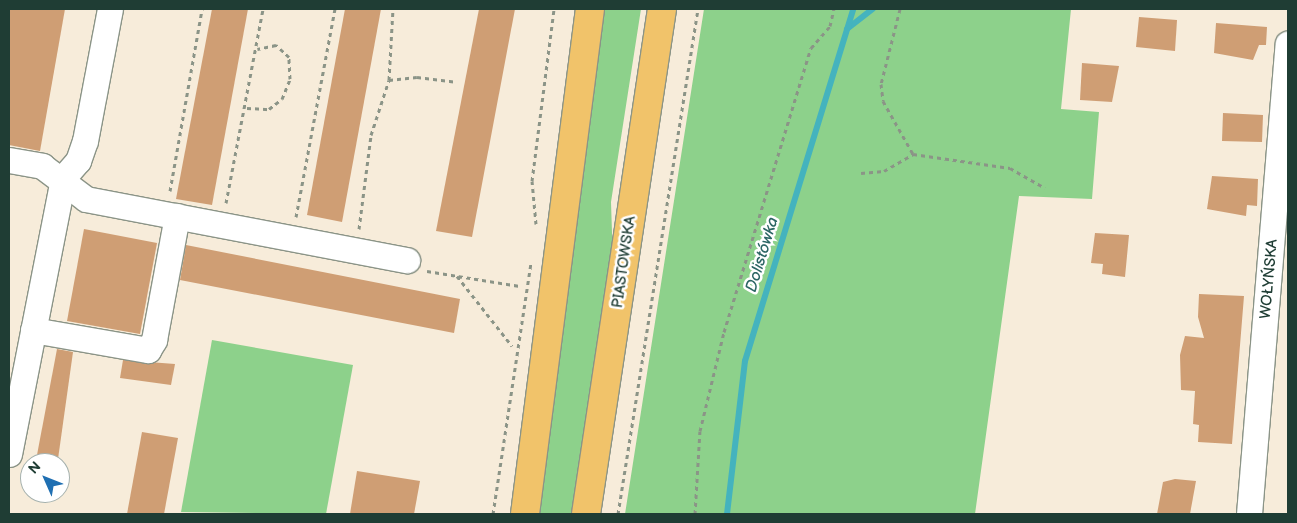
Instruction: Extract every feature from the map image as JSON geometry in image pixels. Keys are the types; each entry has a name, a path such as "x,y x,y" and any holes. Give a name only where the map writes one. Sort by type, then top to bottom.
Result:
{"main road":[{"path":"525,514 590,9"},
{"name":"PIASTOWSKA","path":"586,514 662,9"}],"street":[{"path":"9,454 63,178 78,161 85,141 110,9"},
{"name":"WOŁYŃSKA","path":"1249,514 1288,44"},
{"path":"9,160 42,166 63,178 86,199 347,248 414,265"},
{"path":"33,330 148,350 154,340 172,215"}],"path":[{"path":"172,215 202,9"},
{"path":"213,223 227,202 263,9"},
{"path":"292,238 335,9"},
{"path":"347,248 358,231 371,135 389,80 393,9"},
{"path":"537,227 532,181 554,9"},
{"path":"618,514 698,9"},
{"path":"695,514 700,431 724,332 811,48 830,26 834,9"},
{"path":"900,9 881,84 883,101 913,154"},
{"path":"246,108 269,109 282,99 290,79 289,57 276,45 257,49"},
{"path":"389,80 417,76 456,82"},
{"path":"861,173 899,166 913,154 1010,168 1045,188"},
{"path":"493,514 532,255"},
{"path":"414,265 457,276 520,286"},
{"path":"457,276 512,346"}],"green space":[{"path":"604,9 641,9 611,202 613,263 572,514 538,514"},
{"path":"704,9 1071,9 1061,109 1099,112 1092,199 1019,196 975,514 625,514"},
{"path":"212,340 353,365 326,514 181,512"}],"building":[{"path":"9,9 65,9 40,151 9,145"},
{"path":"212,9 248,9 212,205 176,199"},
{"path":"345,9 381,9 342,222 307,215"},
{"path":"479,9 515,9 472,237 436,231"},
{"path":"1139,17 1177,20 1175,51 1136,47"},
{"path":"1216,23 1267,27 1266,45 1259,45 1253,60 1214,53"},
{"path":"1082,63 1119,66 1112,102 1080,100"},
{"path":"1223,113 1263,115 1262,142 1222,141"},
{"path":"1212,176 1258,179 1257,206 1247,205 1246,216 1207,209"},
{"path":"84,229 157,243 140,334 67,321"},
{"path":"1095,233 1129,235 1125,277 1102,274 1103,264 1091,263"},
{"path":"186,245 460,299 454,333 180,280"},
{"path":"1199,294 1244,296 1232,444 1198,442 1199,425 1193,424 1195,391 1181,390 1180,355 1185,336 1204,338 1198,317"},
{"path":"57,349 73,352 59,453 37,453"},
{"path":"123,360 175,364 171,385 120,378"},
{"path":"142,432 178,438 164,514 127,514"},
{"path":"357,471 420,481 414,514 350,514"},
{"path":"1175,479 1196,481 1190,514 1157,514 1163,482"}],"waterway":[{"name":"Dolistówka","path":"727,514 745,361 853,9"},
{"path":"847,29 873,9"}]}
